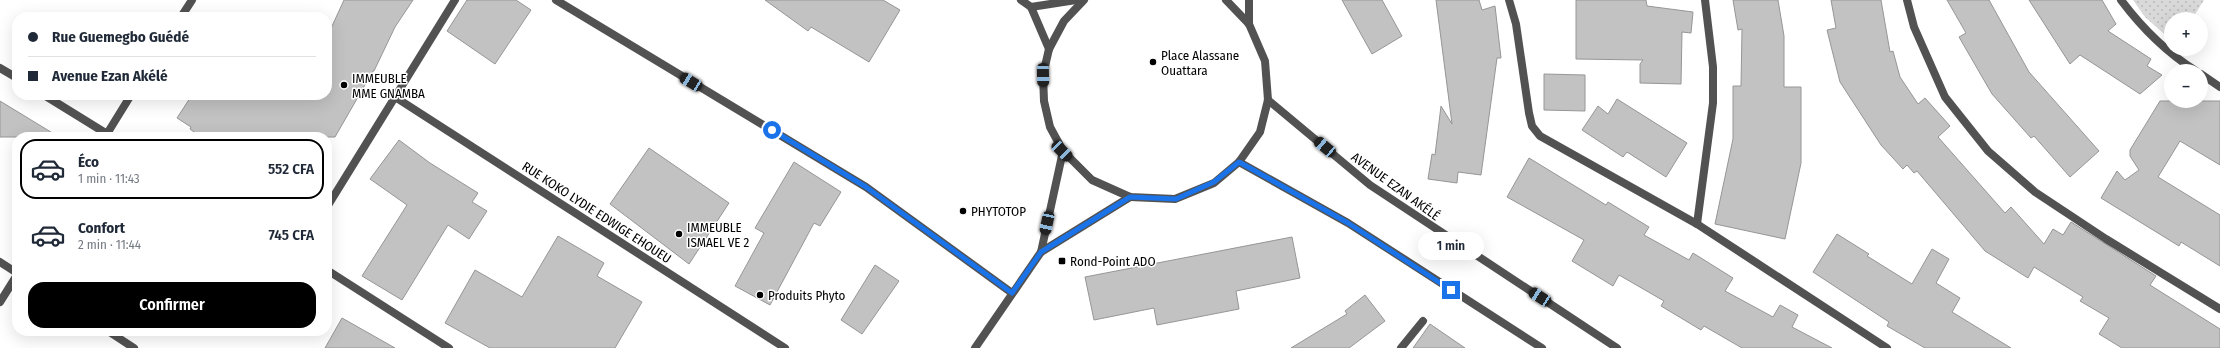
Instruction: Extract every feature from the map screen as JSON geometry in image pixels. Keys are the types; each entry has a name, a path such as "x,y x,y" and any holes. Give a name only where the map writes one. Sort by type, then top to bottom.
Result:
{"street":[{"path":"184,12 192,0"},
{"path":"332,199 455,0"},
{"path":"556,0 866,187 1012,293"},
{"path":"1020,0 1031,7 1049,49"},
{"path":"1031,7 1076,0"},
{"path":"1084,0 1064,21 1049,49 1043,75 1044,101 1050,127 1062,151 1092,180 1130,197 1176,199 1214,182 1239,162 1260,132 1268,100 1266,61 1249,24 1226,0"},
{"path":"1249,0 1249,24"},
{"path":"1509,0 1516,24 1529,113 1532,126 1540,136 1697,224 1887,348"},
{"path":"1697,224 1713,103 1713,66 1705,0"},
{"path":"1907,0 1914,27 1945,97 1988,151 2036,192 2106,240 2220,309"},
{"path":"2121,0 2139,24 2186,64"},
{"path":"0,68 12,75"},
{"path":"2208,79 2220,87"},
{"name":"RUE KOKO LYDIE EDWIGE EHOUEU","path":"395,97 785,348"},
{"path":"52,100 102,132"},
{"path":"110,132 129,100"},
{"name":"AVENUE EZAN AKÉLÉ","path":"1268,100 1370,185 1617,348"},
{"path":"1041,252 1062,151"},
{"path":"1239,162 1348,223 1542,348"},
{"path":"975,348 1041,252 1130,197"},
{"path":"0,262 12,270"},
{"path":"332,273 449,348"},
{"path":"0,302 12,282"},
{"path":"1401,348 1423,321"},
{"path":"116,336 134,348"}],"shaded area":[{"path":"2133,0 2204,0 2196,12 2164,12 2164,34 2145,17"}],"building":[{"path":"344,0 413,0 395,27 374,71 335,137 332,137 332,132 194,132 190,129 191,127 177,118 189,100 332,100 332,26"},
{"path":"467,0 516,0 531,10 495,64 447,31"},
{"path":"765,0 883,0 900,10 869,62 811,27 808,31"},
{"path":"1342,0 1382,0 1402,36 1372,54"},
{"path":"1436,0 1479,0 1482,10 1495,6 1501,58 1497,58 1481,175 1458,172 1457,183 1428,179 1432,154 1435,155 1441,106 1452,124"},
{"path":"1576,0 1646,0 1647,6 1693,12 1691,33 1682,32 1681,84 1640,83 1640,64 1643,60 1576,59"},
{"path":"1733,0 1778,0 1784,36 1784,87 1801,87 1801,163 1785,239 1715,224 1733,139 1733,86 1741,86 1742,29 1738,30"},
{"path":"1831,0 1881,0 1890,52 1893,51 1900,77 1918,104 1925,98 1950,126 1938,137 2005,213 2011,207 2044,244 2053,229 2063,235 2071,222 2156,276 2150,285 2220,329 2220,348 2122,348 2099,334 2109,318 2080,301 2083,297 2034,267 2028,278 1985,251 1917,171 1914,173 1907,165 1903,169 1881,145 1840,82 1827,30 1836,28"},
{"path":"1947,0 1989,0 2029,72 2099,151 2070,177 2034,136 2031,138 1992,94 1959,37 1966,33"},
{"path":"2029,0 2102,0 2116,24 2108,31 2151,59 2147,66 2162,75 2140,94 2080,55 2070,64"},
{"path":"1544,74 1585,75 1585,111 1544,110"},
{"path":"1617,99 1687,143 1666,177 1627,152 1623,157 1582,130 1598,106 1608,114"},
{"path":"0,101 51,132 12,132 12,137 0,137"},
{"path":"2160,101 2164,101 2164,108 2208,108 2208,101 2220,101 2220,165 2180,141 2158,177 2220,215 2220,266 2181,242 2179,246 2101,198 2117,171 2125,180 2139,170 2130,156 2130,150"},
{"path":"399,140 430,163 478,193 472,202 487,211 469,239 448,225 402,300 362,276 407,205 370,179"},
{"name":"IMMEUBLE ISMAEL VE 2","path":"649,148 729,203 689,264 610,204"},
{"path":"1529,158 1606,205 1608,202 1649,227 1644,235 1689,260 1693,253 1733,278 1725,291 1773,317 1780,305 1798,315 1792,327 1832,348 1742,348 1704,326 1701,330 1661,306 1664,301 1619,275 1613,286 1572,261 1584,240 1507,197"},
{"path":"794,162 841,192 820,226 814,223 770,305 735,286 764,233 755,228"},
{"path":"1837,234 1869,254 1867,256 1912,284 1932,249 1949,259 1936,283 1960,298 1952,312 2011,348 1925,348 1887,326 1889,322 1813,272"},
{"path":"558,236 604,263 597,276 642,302 615,348 490,348 445,323 475,270 522,297"},
{"path":"1292,237 1300,278 1236,291 1239,309 1157,325 1154,308 1094,320 1085,277"},
{"path":"875,265 899,281 862,334 841,320"},
{"path":"1365,295 1385,321 1349,348 1291,348 1347,314 1345,311"},
{"path":"342,318 395,348 325,348"},
{"path":"1430,324 1465,348 1413,348"}],"place":[{"name":"Place Alassane Ouattara","path":"1153,62"},
{"name":"IMMEUBLE MME GNAMBA","path":"344,85"},
{"name":"PHYTOTOP","path":"963,211"},
{"name":"IMMEUBLE ISMAEL VE 2","path":"679,234"},
{"name":"Rond-Point ADO","path":"1062,261"},
{"name":"Produits Phyto","path":"760,295"}],"route":[{"path":"772,130 866,187 1012,293 1041,252 1130,197 1176,199 1214,182 1239,162 1348,223 1451,290"}]}
